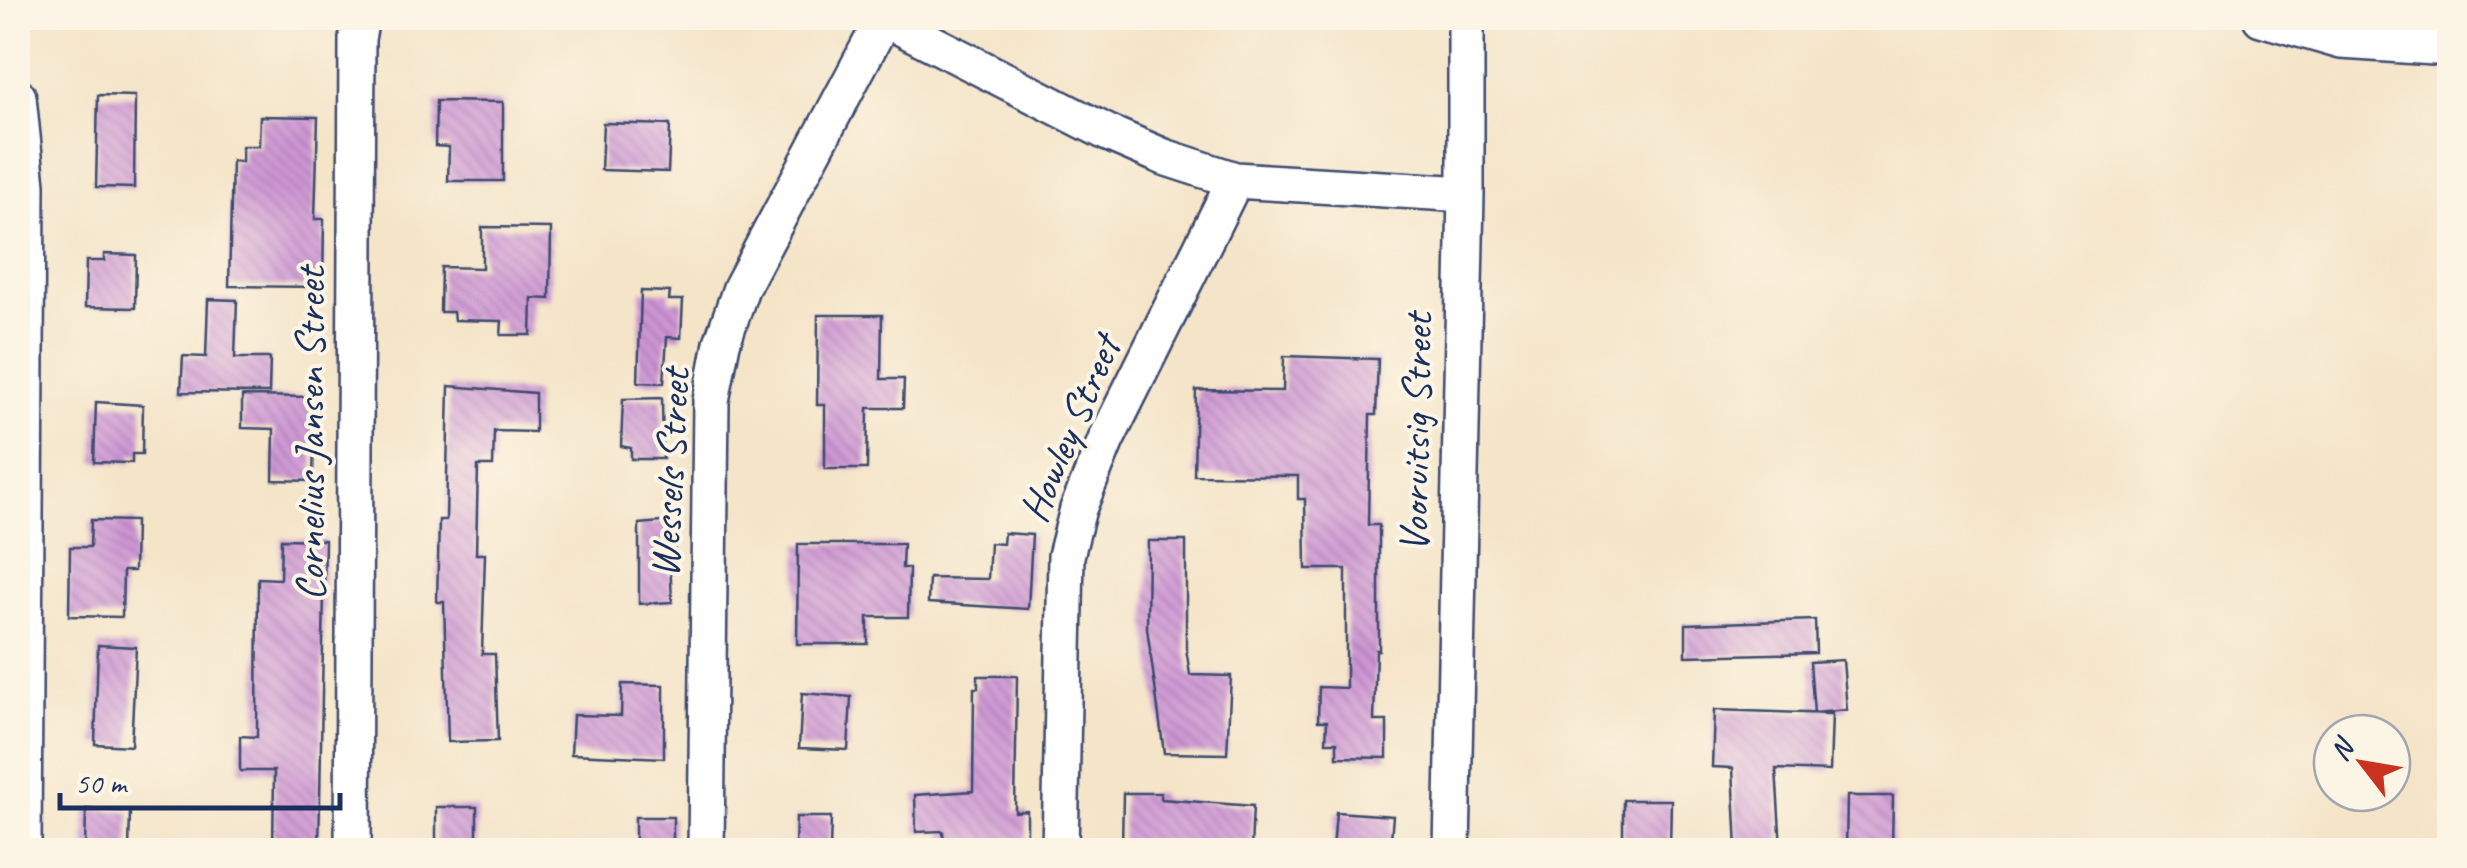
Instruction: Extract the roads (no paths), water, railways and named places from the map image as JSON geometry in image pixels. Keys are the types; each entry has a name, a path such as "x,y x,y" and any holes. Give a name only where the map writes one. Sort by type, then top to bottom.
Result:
{"street":[{"name":"Cornelius Jansen Street","path":"353,850 360,18"},
{"path":"883,18 1108,133 1235,180 1466,194"},
{"name":"Wessels Street","path":"706,850 711,401 722,342 741,288 883,18"},
{"name":"Vooruitsig Street","path":"1452,850 1466,18"},
{"path":"2262,18 2341,41 2450,48"},
{"path":"18,97 27,185 23,850"},
{"name":"Howley Street","path":"1060,850 1066,556 1078,508 1106,440 1235,180"}]}
